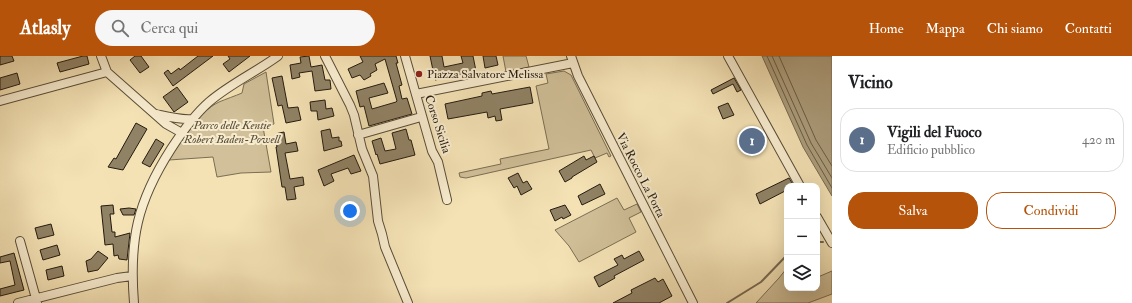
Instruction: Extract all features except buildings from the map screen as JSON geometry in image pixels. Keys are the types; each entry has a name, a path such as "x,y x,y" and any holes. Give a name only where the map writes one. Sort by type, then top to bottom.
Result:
{"street":[{"path":"101,56 107,72 156,113 166,124 182,133"},
{"path":"134,303 132,276 134,244 141,206 163,162 192,119 210,101 279,56"},
{"path":"325,56 350,105 362,149 373,176 378,221 408,303"},
{"name":"Corso Sicilia","path":"404,56 416,94 421,117 432,151 438,162 447,200"},
{"path":"728,56 798,183"},
{"path":"416,94 572,60"},
{"name":"Via Rocco La Porta","path":"572,60 578,76 693,303"},
{"path":"0,102 107,72"},
{"path":"156,113 184,120 192,119"},
{"path":"358,136 421,117"},
{"path":"818,219 832,243"},
{"path":"20,241 36,301"},
{"path":"18,303 36,301 117,278 132,276"}],"green space":[{"path":"503,56 526,56 529,67 506,72"},
{"path":"564,71 571,75 611,156 609,157 607,153 595,158 591,150 466,178 460,177 459,173 501,164 500,159 549,149 536,86 548,83 546,74"},
{"name":"Parco delle Kentie Robert Baden-Powell","path":"266,72 274,124 263,127 271,172 241,173 217,177 213,157 169,160 179,144 204,113 219,102 242,93 244,84"},
{"path":"617,198 624,210 637,204 641,212 629,218 636,232 579,262 569,246 555,230"},
{"path":"832,271 832,294 808,303 756,303 784,272 784,291 820,291 820,276"}],"water":[{"path":"762,56 832,56 832,196 803,147"}],"waterway":[{"path":"727,303 761,282 784,258"}],"place":[{"name":"Piazza Salvatore Melissa","path":"419,74"},
{"name":"Vigili del Fuoco","path":"752,141"}]}
